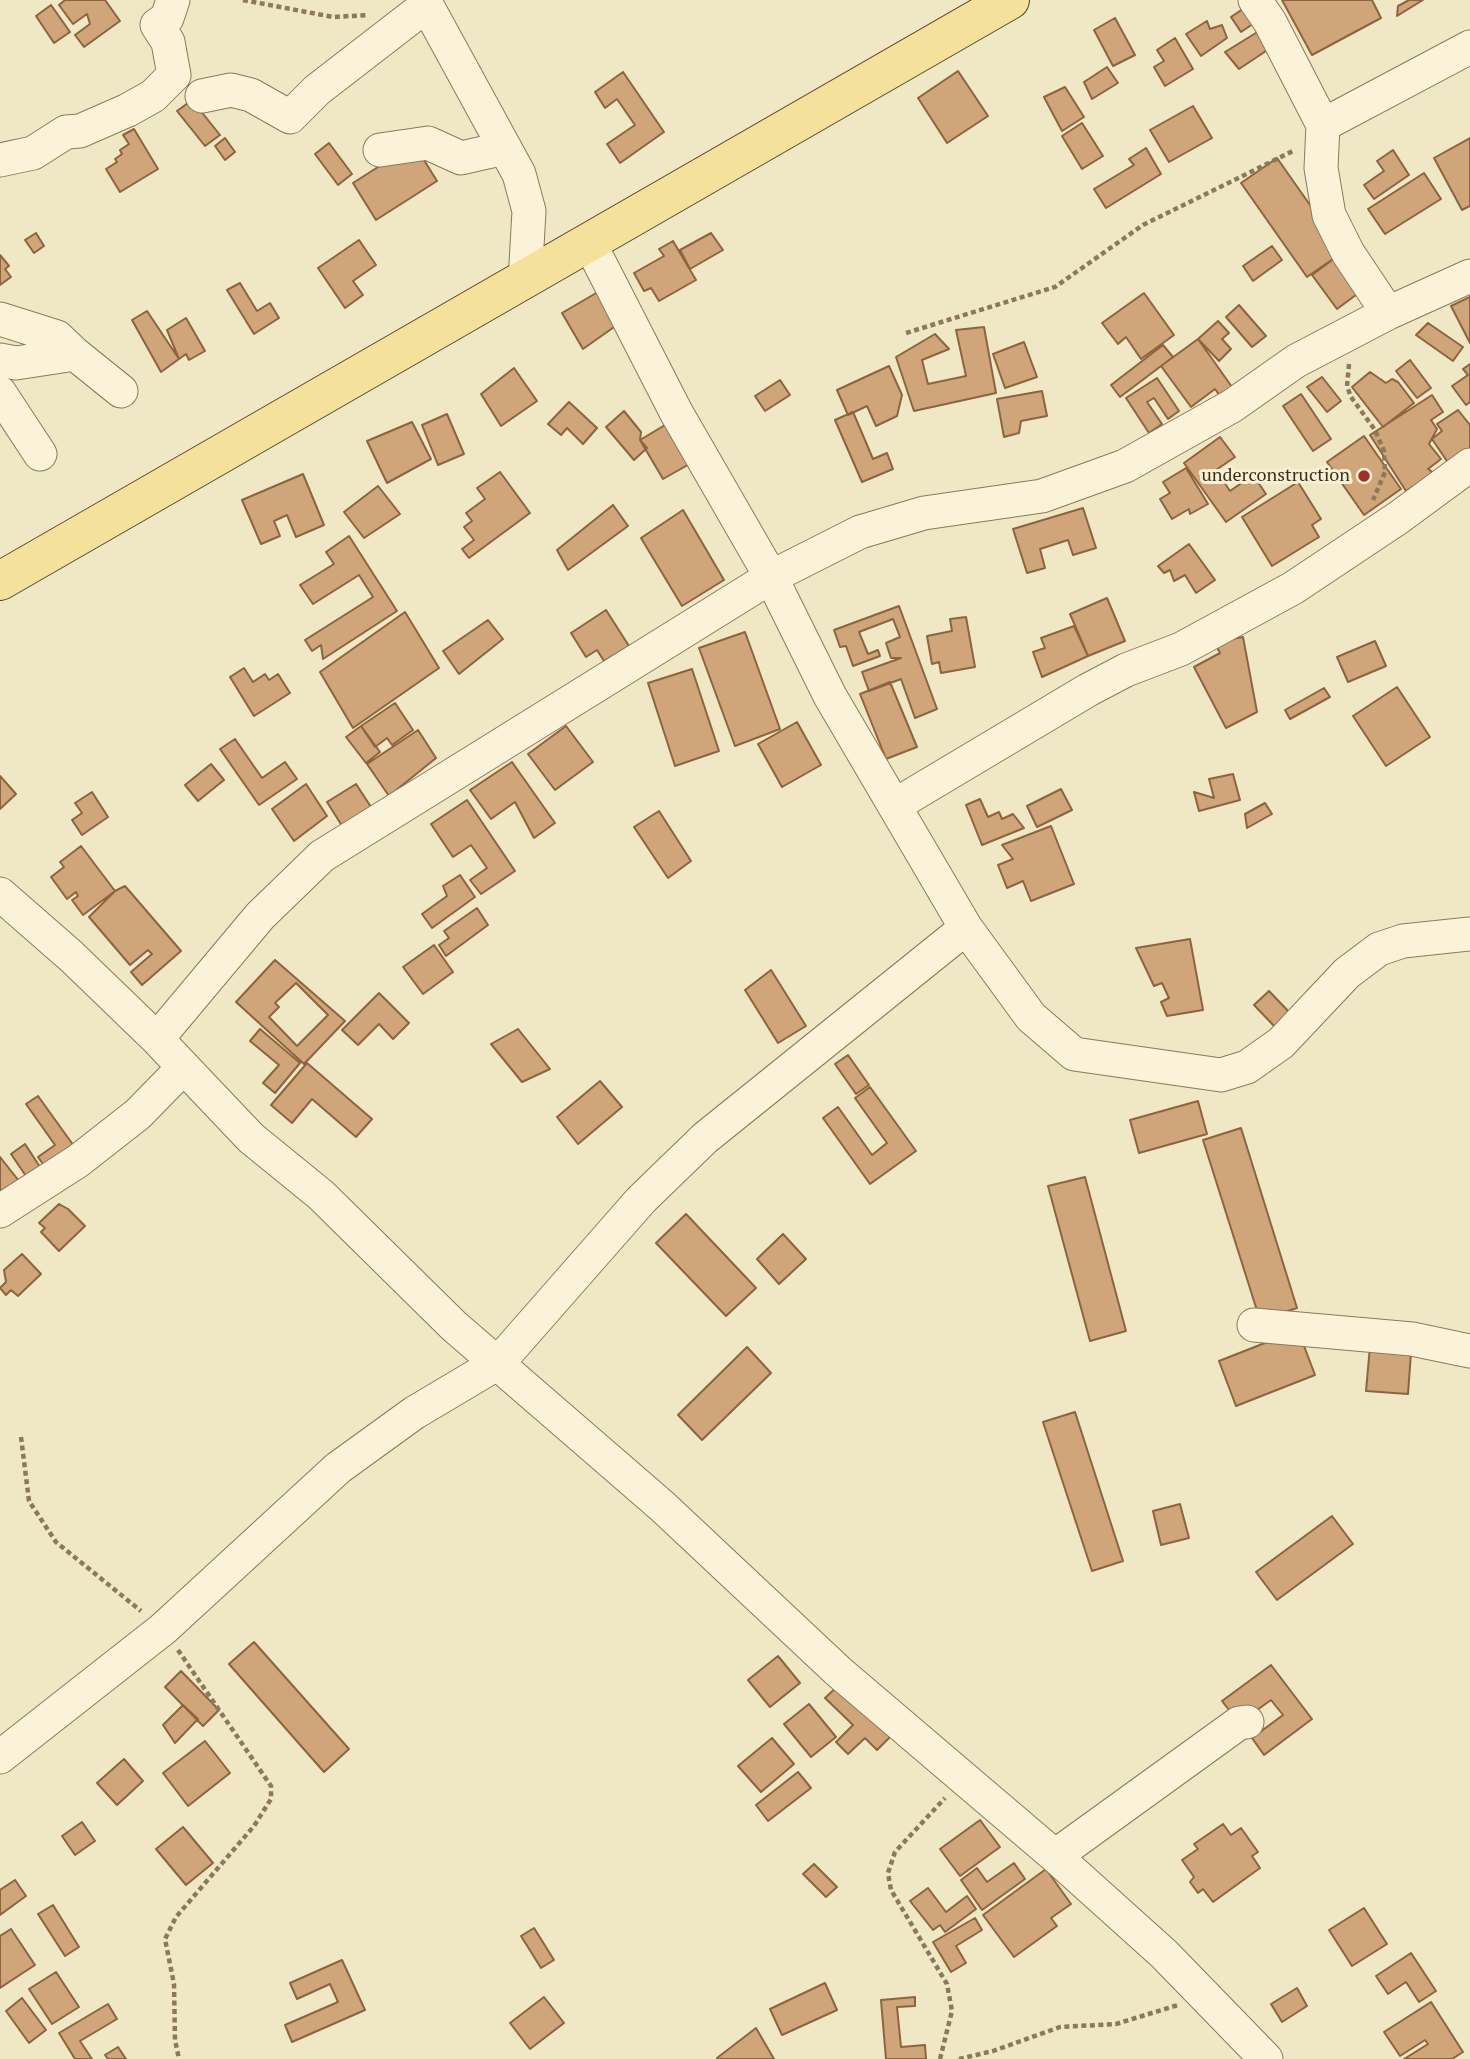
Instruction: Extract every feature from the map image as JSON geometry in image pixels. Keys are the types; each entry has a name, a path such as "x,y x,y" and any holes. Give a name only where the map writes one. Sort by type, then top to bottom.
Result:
{"main road":[{"path":"0,581 1010,0"}],"street":[{"path":"0,160 33,153 66,132 80,131 153,96 174,75 168,42 157,25 167,18 173,0"},
{"path":"1255,0 1270,22 1323,131 1321,168 1329,215 1348,253 1388,313"},
{"path":"202,96 231,90 251,95 290,117 317,90 426,2 519,174 529,211 525,281"},
{"path":"1323,131 1470,47"},
{"path":"380,150 428,143 461,158 505,148"},
{"path":"590,244 676,412 771,577 830,696 897,804 966,928 1031,1017 1074,1054 1221,1075 1247,1067 1281,1043 1347,972 1378,949 1403,941 1470,934"},
{"path":"157,1039 260,916 322,856 771,577 860,532 924,513 1042,496 1125,466 1232,405 1296,361 1388,313 1470,276"},
{"path":"0,318 57,337 121,391"},
{"path":"0,360 16,363 75,354"},
{"path":"0,393 40,454"},
{"path":"897,804 1088,690 1126,670 1181,649 1293,588 1352,550 1470,465"},
{"path":"0,894 157,1039 251,1138 321,1195 384,1259 662,1506 839,1672 956,1775 1055,1856 1206,1997 1266,2059"},
{"path":"0,1757 163,1629 338,1468 414,1413 498,1363 641,1200 705,1138 966,928"},
{"path":"0,1211 78,1161 128,1122 183,1068"},
{"path":"1254,1325 1412,1339 1470,1351"},
{"path":"1055,1856 1239,1723 1247,1722"}],"path":[{"path":"243,0 271,7 294,8 333,18 360,14 376,16"},
{"path":"287,0 294,8"},
{"path":"906,333 1055,287 1143,225 1323,131"},
{"path":"1352,550 1385,472 1384,451 1347,386 1358,330"},
{"path":"21,1437 29,1501 55,1542 163,1629 271,1786 271,1799 254,1826 176,1917 166,1939 174,1984 175,2040 179,2059"},
{"path":"940,2059 952,2011 947,1984 891,1890 888,1873 895,1852 947,1796 956,1775"},
{"path":"959,2059 993,2052 1060,2027 1116,2024 1206,1997"}],"building":[{"path":"65,0 105,0 120,21 84,47 75,35 90,24 87,14 73,24 59,5"},
{"path":"1256,0 1269,13 1241,32 1231,17"},
{"path":"1282,0 1372,0 1381,18 1312,55"},
{"path":"1409,0 1423,0 1397,16 1398,6"},
{"path":"51,5 70,32 54,43 36,16"},
{"path":"1115,18 1135,55 1113,66 1094,30"},
{"path":"1207,21 1210,29 1222,25 1227,38 1201,56 1186,34"},
{"path":"1264,28 1275,45 1239,69 1225,52"},
{"path":"1175,38 1193,69 1165,86 1154,67 1164,61 1157,50"},
{"path":"1107,67 1118,83 1092,99 1084,82"},
{"path":"958,71 988,116 947,143 918,98"},
{"path":"623,72 664,132 620,163 607,144 635,125 617,99 605,108 595,92"},
{"path":"1065,87 1084,117 1062,131 1044,97"},
{"path":"192,100 220,135 205,146 177,111"},
{"path":"1193,106 1212,138 1169,162 1150,130"},
{"path":"1082,123 1103,156 1082,169 1062,136"},
{"path":"134,129 158,169 120,192 106,169 117,162 115,159 122,154 120,150 129,144 123,135"},
{"path":"225,138 235,152 225,160 215,146"},
{"path":"1470,138 1470,206 1462,210 1434,158"},
{"path":"329,143 352,174 338,185 315,154"},
{"path":"414,144 437,181 376,220 353,183"},
{"path":"1146,148 1161,174 1106,208 1094,189 1134,165 1129,159"},
{"path":"1393,150 1409,175 1374,199 1364,185 1384,171 1377,161"},
{"path":"1277,158 1343,252 1307,277 1241,183"},
{"path":"1424,173 1441,199 1385,234 1368,209"},
{"path":"36,233 44,246 34,253 25,240"},
{"path":"711,233 723,250 690,269 680,250"},
{"path":"359,240 376,265 353,281 363,295 345,308 318,268"},
{"path":"673,241 696,280 659,301 651,288 644,291 634,273 664,256 659,249"},
{"path":"1272,246 1282,260 1253,281 1243,266"},
{"path":"0,255 9,266 5,269 11,277 0,285"},
{"path":"1339,255 1364,289 1337,309 1312,275"},
{"path":"240,283 257,311 270,303 279,318 254,334 227,290"},
{"path":"603,289 624,320 583,349 562,313"},
{"path":"1144,293 1174,335 1141,359 1126,337 1118,344 1102,323"},
{"path":"1470,297 1470,343 1451,306"},
{"path":"1239,305 1266,336 1252,347 1226,317"},
{"path":"147,311 179,359 161,372 132,320"},
{"path":"186,318 205,351 189,360 186,354 179,359 167,330"},
{"path":"1218,321 1229,333 1222,339 1231,349 1219,361 1198,339"},
{"path":"1428,323 1463,347 1453,361 1416,335"},
{"path":"984,327 996,393 914,411 896,357 935,334 949,349 922,360 928,384 966,376 956,330"},
{"path":"1198,339 1232,387 1220,396 1215,389 1191,407 1161,366"},
{"path":"1024,342 1037,377 1005,388 993,354"},
{"path":"1163,345 1173,357 1120,397 1111,385"},
{"path":"1410,360 1431,388 1417,398 1396,371"},
{"path":"1470,364 1470,402 1466,405 1452,386 1468,375 1463,369"},
{"path":"889,366 902,395 897,416 876,426 867,406 848,415 837,390"},
{"path":"514,368 537,401 501,426 481,394"},
{"path":"1370,372 1386,383 1392,379 1398,382 1414,403 1383,427 1352,387"},
{"path":"1322,377 1341,401 1327,412 1307,387"},
{"path":"1157,378 1179,411 1168,419 1154,398 1147,402 1162,424 1149,433 1126,398"},
{"path":"780,380 790,395 765,411 755,396"},
{"path":"1042,391 1047,416 1021,421 1019,433 1004,437 997,399"},
{"path":"1301,394 1331,439 1313,451 1283,406"},
{"path":"1432,395 1443,412 1431,420 1437,429 1429,444 1441,459 1428,469 1434,473 1406,491 1370,435"},
{"path":"569,402 597,428 583,444 567,428 561,435 548,424"},
{"path":"1458,410 1470,425 1470,449 1449,464 1432,439 1442,431 1437,424"},
{"path":"624,411 641,432 640,440 647,448 634,460 606,427"},
{"path":"853,412 873,459 887,453 893,469 862,482 835,420"},
{"path":"447,414 464,454 438,465 422,425"},
{"path":"412,422 431,459 387,483 367,441"},
{"path":"670,422 693,462 663,479 640,440"},
{"name":"underconstruction","path":"1364,436 1401,489 1364,515 1327,462"},
{"path":"1220,437 1235,457 1216,470 1230,491 1253,475 1266,494 1226,522 1184,463"},
{"path":"1186,468 1208,504 1190,514 1189,509 1172,519 1160,499 1170,493 1163,482"},
{"path":"500,472 530,513 469,558 462,549 474,540 464,527 472,521 466,513 485,499 477,488"},
{"path":"303,474 324,525 296,537 287,515 274,521 280,536 261,544 242,500"},
{"path":"1298,482 1321,519 1312,525 1319,537 1272,566 1242,517"},
{"path":"378,486 400,514 364,538 344,512"},
{"path":"613,505 628,526 568,570 557,550"},
{"path":"1083,508 1096,548 1073,555 1068,540 1040,549 1045,568 1027,573 1013,529"},
{"path":"683,510 724,580 682,606 641,538"},
{"path":"349,536 397,611 323,659 321,645 312,651 305,640 373,597 359,575 313,604 300,585 334,564 326,552"},
{"path":"1189,544 1215,580 1196,593 1185,575 1174,581 1170,570 1164,573 1158,566"},
{"path":"1107,598 1125,641 1088,656 1070,614"},
{"path":"899,606 937,709 915,718 901,679 869,691 862,672 901,658 891,658 886,643 900,637 893,619 859,632 868,654 878,650 880,656 853,666 846,646 840,647 834,630"},
{"path":"606,610 629,646 604,661 597,650 586,657 571,633"},
{"path":"405,612 439,668 353,728 320,672"},
{"path":"966,617 975,667 941,673 939,662 932,664 927,636 952,631 950,619"},
{"path":"488,620 503,639 459,674 443,651"},
{"path":"1074,626 1088,656 1042,677 1033,652 1045,648 1041,638"},
{"path":"745,632 780,729 735,746 699,648"},
{"path":"1243,637 1257,712 1226,728 1194,667 1220,653 1214,642"},
{"path":"1375,641 1386,666 1348,682 1337,657"},
{"path":"244,668 253,682 265,674 269,680 278,674 290,693 254,716 230,677"},
{"path":"692,669 719,751 675,766 648,683"},
{"path":"890,682 917,747 886,759 860,694"},
{"path":"1397,687 1430,737 1386,766 1353,716"},
{"path":"1324,688 1330,697 1290,719 1285,710"},
{"path":"395,703 413,730 392,745 387,738 375,747 361,726"},
{"path":"797,722 821,765 782,787 758,744"},
{"path":"361,726 380,752 366,763 346,737"},
{"path":"566,726 593,762 555,790 528,754"},
{"path":"418,730 436,758 389,796 367,764"},
{"path":"235,739 262,778 285,762 297,779 259,805 220,749"},
{"path":"512,762 555,823 534,838 515,802 491,819 470,790"},
{"path":"211,764 224,780 198,801 185,785"},
{"path":"1233,774 1240,800 1199,811 1194,792 1214,798 1209,779"},
{"path":"0,776 16,794 0,809"},
{"path":"306,784 327,816 294,841 272,809"},
{"path":"356,784 373,810 344,829 327,802"},
{"path":"1061,789 1072,810 1037,827 1027,806"},
{"path":"92,792 108,817 82,835 72,820 82,813 75,803"},
{"path":"980,799 988,817 999,812 1002,819 1013,814 1024,828 982,845 966,805"},
{"path":"467,800 515,871 481,894 470,880 487,868 471,845 453,857 431,824"},
{"path":"1265,803 1272,814 1247,828 1245,814"},
{"path":"659,811 691,861 668,878 634,827"},
{"path":"1051,826 1074,884 1031,901 1023,881 1007,888 998,865 1013,859 1002,845"},
{"path":"81,846 115,891 83,915 72,900 78,896 76,892 67,899 51,877 64,867 60,862"},
{"path":"460,875 475,897 432,928 422,914 447,896 443,886"},
{"path":"125,886 181,951 142,985 131,972 152,954 148,950 130,965 89,917 115,891"},
{"path":"477,908 488,925 446,956 439,945 449,938 444,931"},
{"path":"1190,939 1203,1010 1167,1016 1161,1002 1169,998 1162,983 1154,986 1136,948"},
{"path":"434,945 453,972 423,994 403,967"},
{"path":"275,960 345,1021 304,1064 236,1002"},
{"path":"771,970 806,1026 778,1043 745,990"},
{"path":"296,983 328,1015 297,1046 269,1017 279,1007 275,1003"},
{"path":"1269,991 1291,1014 1276,1028 1254,1005"},
{"path":"379,993 409,1023 393,1039 379,1024 358,1045 342,1030"},
{"path":"260,1029 300,1063 275,1093 263,1083 279,1065 250,1041"},
{"path":"518,1029 550,1069 522,1082 491,1044"},
{"path":"848,1055 869,1085 856,1094 835,1064"},
{"path":"307,1063 372,1119 356,1137 312,1099 292,1123 271,1105"},
{"path":"600,1081 622,1107 578,1144 557,1117"},
{"path":"870,1087 916,1151 870,1184 823,1118 838,1107 872,1155 887,1143 855,1098"},
{"path":"38,1096 79,1153 50,1174 38,1157 55,1145 26,1104"},
{"path":"1198,1101 1207,1134 1139,1153 1130,1120"},
{"path":"1241,1128 1297,1308 1260,1320 1203,1140"},
{"path":"25,1144 42,1170 28,1179 11,1154"},
{"path":"0,1157 19,1181 0,1195"},
{"path":"1085,1177 1126,1331 1090,1341 1048,1186"},
{"path":"59,1204 85,1226 59,1251 41,1232 45,1228 39,1223"},
{"path":"686,1214 756,1288 726,1316 656,1243"},
{"path":"783,1234 806,1259 779,1284 757,1259"},
{"path":"22,1254 41,1274 18,1296 11,1290 6,1295 0,1288 6,1282 4,1270"},
{"path":"1298,1330 1315,1375 1236,1406 1219,1361"},
{"path":"1371,1335 1412,1339 1408,1394 1366,1391"},
{"path":"747,1347 771,1373 702,1440 678,1415"},
{"path":"1075,1412 1123,1561 1092,1571 1043,1422"},
{"path":"1180,1504 1189,1538 1161,1545 1153,1511"},
{"path":"1332,1516 1353,1544 1277,1600 1256,1572"},
{"path":"254,1642 349,1749 324,1772 229,1664"},
{"path":"778,1656 800,1683 770,1707 748,1680"},
{"path":"1271,1665 1312,1719 1264,1755 1252,1738 1283,1715 1271,1700 1239,1723 1222,1701"},
{"path":"181,1671 219,1710 203,1726 165,1687"},
{"path":"841,1683 893,1734 877,1750 865,1738 848,1754 836,1742 853,1725 825,1698"},
{"path":"809,1704 836,1737 811,1757 784,1724"},
{"path":"183,1705 198,1719 175,1743 163,1725"},
{"path":"772,1738 794,1764 761,1792 738,1766"},
{"path":"205,1741 230,1773 188,1806 163,1773"},
{"path":"124,1759 143,1781 117,1805 97,1783"},
{"path":"798,1772 811,1788 768,1821 756,1805"},
{"path":"980,1820 1000,1847 960,1876 940,1849"},
{"path":"82,1822 95,1841 75,1855 62,1836"},
{"path":"1223,1824 1231,1835 1241,1828 1258,1852 1252,1856 1260,1868 1213,1902 1203,1889 1198,1893 1190,1882 1194,1877 1182,1860 1198,1849 1194,1844"},
{"path":"183,1827 213,1863 186,1885 156,1849"},
{"path":"1014,1863 1025,1879 982,1910 961,1880 977,1868 987,1882"},
{"path":"814,1864 837,1887 826,1897 803,1874"},
{"path":"1046,1869 1071,1904 1051,1918 1057,1926 1014,1957 983,1915"},
{"path":"15,1880 26,1896 0,1915 0,1890"},
{"path":"928,1888 946,1912 967,1896 976,1909 945,1932 940,1925 933,1930 910,1901"},
{"path":"53,1905 79,1947 65,1956 38,1914"},
{"path":"1364,1908 1387,1944 1352,1966 1329,1930"},
{"path":"975,1918 982,1930 956,1946 966,1963 951,1972 933,1942"},
{"path":"534,1928 554,1960 541,1968 521,1936"},
{"path":"11,1929 35,1965 0,1988 0,1936"},
{"path":"1411,1953 1436,1991 1419,2002 1406,1982 1388,1994 1376,1976"},
{"path":"342,1960 365,2010 292,2042 285,2025 338,2002 330,1984 297,1999 290,1983"},
{"path":"56,1972 79,2007 52,2024 29,1989"},
{"path":"825,1983 837,2010 782,2035 770,2009"},
{"path":"1297,1988 1307,2006 1282,2022 1271,2004"},
{"path":"544,1997 564,2023 530,2049 510,2023"},
{"path":"915,1997 915,2006 897,2007 901,2047 925,2045 926,2059 886,2059 881,2000"},
{"path":"22,1998 46,2030 29,2043 6,2011"},
{"path":"1431,2002 1463,2052 1452,2059 1404,2059 1428,2044 1425,2040 1400,2056 1384,2032"},
{"path":"108,2004 117,2019 80,2041 92,2059 75,2059 59,2033"},
{"path":"756,2028 774,2059 717,2058"},
{"path":"118,2047 126,2059 108,2059 105,2055"}],"place":[{"name":"underconstruction","path":"1364,476"}]}
